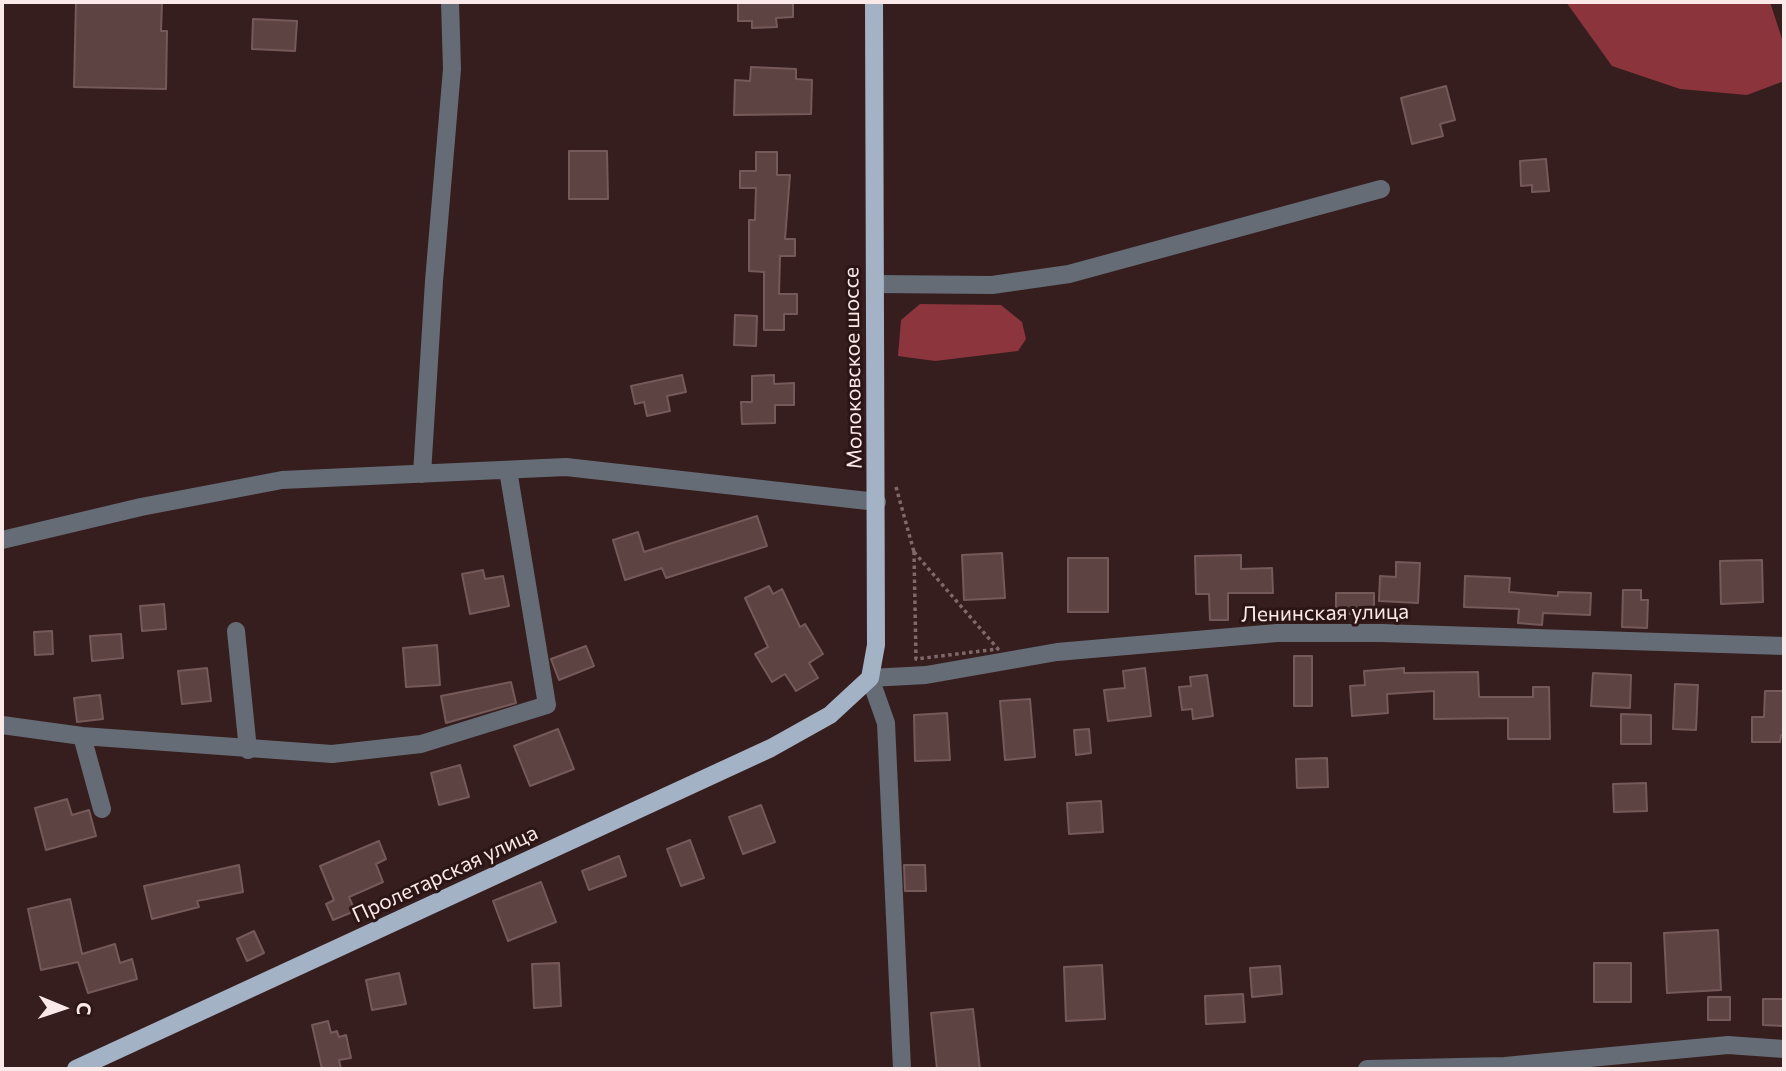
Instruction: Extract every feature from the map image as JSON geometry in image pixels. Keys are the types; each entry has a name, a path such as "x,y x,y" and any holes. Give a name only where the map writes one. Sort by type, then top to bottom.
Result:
{"main road":[{"name":"Молоковское шоссе","path":"870,678 876,646 877,502 874,2"},
{"name":"Пролетарская улица","path":"76,1069 758,754 830,715 870,678"}],"street":[{"path":"422,474 433,281 452,69 450,2"},
{"path":"875,284 992,285 1069,274 1381,189"},
{"path":"2,540 141,507 282,480 566,467 877,502"},
{"path":"2,725 82,736 332,754 421,744 547,705 508,470"},
{"path":"236,631 248,750"},
{"name":"Ленинская улица","path":"870,678 926,675 1057,652 1277,633 1784,646"},
{"path":"870,678 886,723 902,1069"},
{"path":"82,736 102,809"},
{"path":"1367,1069 1505,1066 1728,1045 1784,1049"}],"path":[{"path":"914,552 973,620 998,649 916,659 914,552"}],"shaded area":[{"path":"1566,2 1770,2 1784,45 1784,81 1747,95 1680,89 1612,66"},
{"path":"920,304 1001,305 1022,322 1026,339 1018,351 935,361 898,356 901,320"}],"building":[{"path":"76,2 162,2 161,31 167,31 166,89 74,87"},
{"path":"738,2 793,2 793,17 776,18 777,27 752,28 752,21 738,21"},
{"path":"253,19 297,21 295,51 252,49"},
{"path":"751,67 796,69 796,79 812,80 811,114 734,115 735,80 750,81"},
{"path":"1446,86 1455,120 1440,124 1443,136 1412,144 1401,98"},
{"path":"569,151 607,151 608,199 569,199"},
{"path":"756,152 777,152 777,175 790,175 785,239 795,239 795,256 780,256 779,294 797,294 797,314 784,314 784,330 764,330 764,272 749,271 749,220 755,220 756,188 740,188 740,171 756,171"},
{"path":"1546,159 1549,191 1532,192 1532,185 1521,186 1520,161"},
{"path":"735,315 757,316 756,346 734,345"},
{"path":"682,375 686,392 667,396 670,411 647,416 644,402 635,404 631,386"},
{"path":"774,375 774,384 794,383 794,405 775,405 775,423 742,424 741,402 752,402 752,376"},
{"path":"757,516 767,546 666,578 662,568 625,580 613,540 638,532 644,552"},
{"path":"1002,553 1005,598 964,600 962,555"},
{"path":"1241,555 1241,569 1272,568 1273,593 1228,593 1228,620 1210,620 1209,594 1196,594 1195,556"},
{"path":"1068,558 1108,558 1108,612 1068,612"},
{"path":"1762,560 1763,602 1721,604 1720,561"},
{"path":"1396,562 1420,563 1418,603 1379,601 1380,576 1396,577"},
{"path":"483,570 485,579 503,576 509,606 470,614 462,574"},
{"path":"1465,576 1510,578 1509,592 1558,596 1558,592 1591,593 1590,615 1543,613 1542,625 1518,623 1519,609 1464,607"},
{"path":"769,586 773,594 782,589 800,627 805,624 823,654 809,663 818,678 796,691 785,674 772,682 755,654 768,647 745,598"},
{"path":"1623,590 1641,590 1641,600 1648,600 1647,628 1622,627"},
{"path":"1336,593 1374,593 1374,614 1336,614"},
{"path":"164,604 166,629 142,631 140,606"},
{"path":"52,631 53,654 35,655 34,632"},
{"path":"121,634 123,658 92,661 90,636"},
{"path":"437,645 440,685 406,687 403,648"},
{"path":"586,646 594,666 559,680 551,659"},
{"path":"1294,656 1312,656 1312,706 1294,706"},
{"path":"207,668 211,701 182,704 178,671"},
{"path":"1145,668 1151,716 1108,721 1104,690 1125,688 1123,671"},
{"path":"1404,668 1404,673 1478,672 1479,697 1533,697 1533,687 1549,687 1550,739 1508,739 1508,718 1434,719 1434,691 1387,694 1388,713 1352,716 1350,686 1365,685 1364,671"},
{"path":"1593,673 1631,675 1630,708 1591,706"},
{"path":"1207,675 1213,716 1193,719 1192,709 1182,710 1179,687 1191,686 1190,677"},
{"path":"511,682 516,703 446,723 441,696"},
{"path":"1675,684 1698,685 1696,730 1673,729"},
{"path":"1765,691 1784,691 1784,735 1781,735 1780,742 1752,742 1752,717 1764,717"},
{"path":"100,695 103,719 77,722 74,698"},
{"path":"1030,699 1035,757 1005,760 1000,701"},
{"path":"947,713 950,760 915,761 914,715"},
{"path":"1621,714 1651,715 1651,744 1621,744"},
{"path":"558,729 574,769 530,786 514,746"},
{"path":"1089,729 1091,753 1076,755 1074,730"},
{"path":"1327,758 1328,787 1297,788 1296,759"},
{"path":"460,765 469,797 439,805 431,773"},
{"path":"1646,783 1647,811 1614,812 1613,784"},
{"path":"67,799 72,815 89,810 96,836 46,850 35,808"},
{"path":"1101,801 1103,832 1069,834 1067,803"},
{"path":"761,805 775,842 743,854 729,817"},
{"path":"690,840 704,878 681,886 667,849"},
{"path":"379,841 386,859 376,864 383,882 349,897 355,911 333,920 326,904 334,900 320,866"},
{"path":"619,856 626,876 589,890 582,871"},
{"path":"239,865 243,892 197,901 199,907 152,919 144,886"},
{"path":"904,865 925,865 926,891 905,891"},
{"path":"541,882 556,922 508,941 493,901"},
{"path":"70,899 82,954 115,944 120,963 132,959 137,979 88,993 78,962 41,970 28,909"},
{"path":"1718,930 1721,990 1667,993 1664,933"},
{"path":"254,931 264,953 247,961 237,939"},
{"path":"559,963 561,1006 534,1008 532,964"},
{"path":"1594,963 1631,963 1631,1002 1594,1002"},
{"path":"1102,965 1105,1019 1066,1021 1064,967"},
{"path":"1280,966 1282,994 1252,997 1250,968"},
{"path":"399,973 406,1004 372,1010 366,980"},
{"path":"1243,994 1245,1022 1206,1024 1205,996"},
{"path":"1708,997 1730,997 1730,1020 1708,1020"},
{"path":"1763,999 1784,999 1783,1026 1763,1025"},
{"path":"973,1009 980,1069 937,1069 931,1013"},
{"path":"328,1021 331,1033 337,1031 339,1037 346,1035 351,1058 339,1060 341,1069 322,1069 312,1025"}]}
